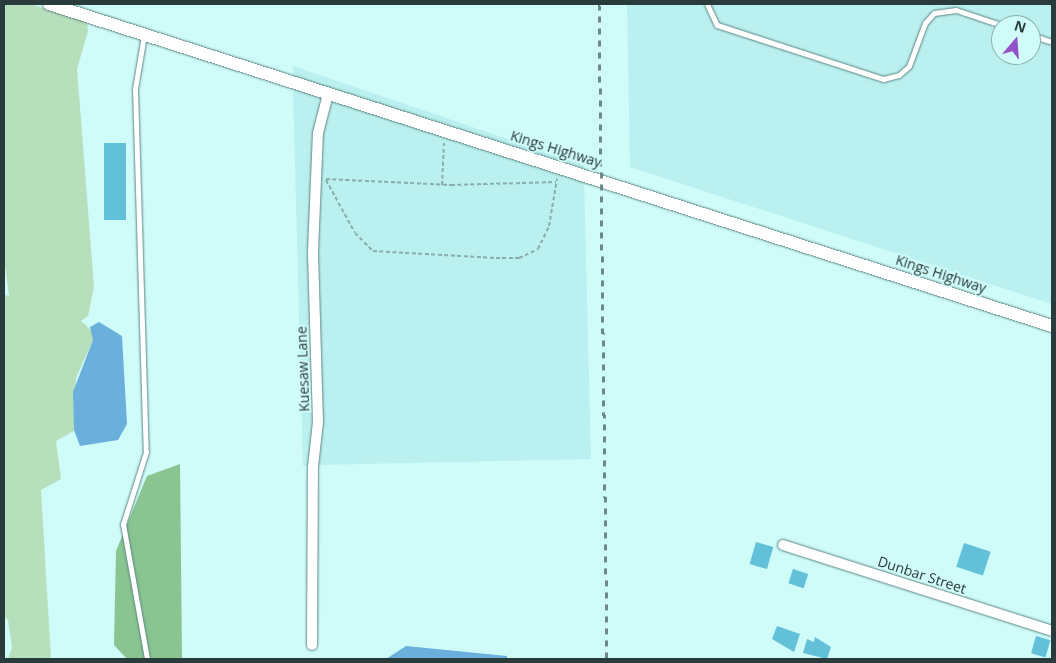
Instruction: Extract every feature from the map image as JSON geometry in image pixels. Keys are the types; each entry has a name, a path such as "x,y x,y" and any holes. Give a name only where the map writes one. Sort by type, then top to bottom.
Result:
{"street":[{"name":"Kings Highway","path":"49,4 1052,326"},
{"name":"Kuesaw Lane","path":"312,645 313,467 318,422 313,252 318,133 328,94"},
{"name":"Dunbar Street","path":"783,545 1052,631"}],"lane":[{"path":"707,4 712,19 722,27 883,79 894,78 909,66 925,23 934,13 956,10 991,22"},
{"path":"144,34 135,89 146,452 123,524 147,659"}],"path":[{"path":"442,185 444,130"},
{"path":"317,162 355,233 372,251 496,258 525,256 538,249 549,226 558,166"},
{"path":"326,179 442,185 556,182"}],"shaded area":[{"path":"627,4 1052,4 1052,304 630,167"},
{"path":"293,66 584,165 584,168 293,77"},
{"path":"293,88 322,98 313,133 308,252 313,422 308,466 303,466"},
{"path":"332,101 584,180 591,459 318,465 323,422 318,251 323,133"}],"green space":[{"path":"4,4 31,4 87,22 88,31 77,69 94,287 88,316 81,321 92,331 93,340 76,378 74,431 56,441 61,479 41,490 51,659 8,659 12,648 8,620 4,616 4,295 9,296 4,257"},
{"path":"180,464 182,659 127,659 114,645 116,551 147,476"}],"water":[{"path":"99,322 122,336 127,424 118,440 80,446 74,430 73,392 93,340 90,327"},
{"path":"406,646 507,656 507,659 386,659"}],"building":[{"path":"104,143 126,143 126,220 104,220"},
{"path":"756,542 773,547 767,569 750,564"},
{"path":"964,543 991,552 983,575 956,567"},
{"path":"793,569 808,574 804,588 788,583"},
{"path":"777,626 800,634 794,652 772,639"},
{"path":"1036,636 1050,640 1045,657 1031,653"},
{"path":"815,637 831,647 827,659 803,653 807,639 814,642"}],"railway":[{"path":"599,4 607,659"}]}
